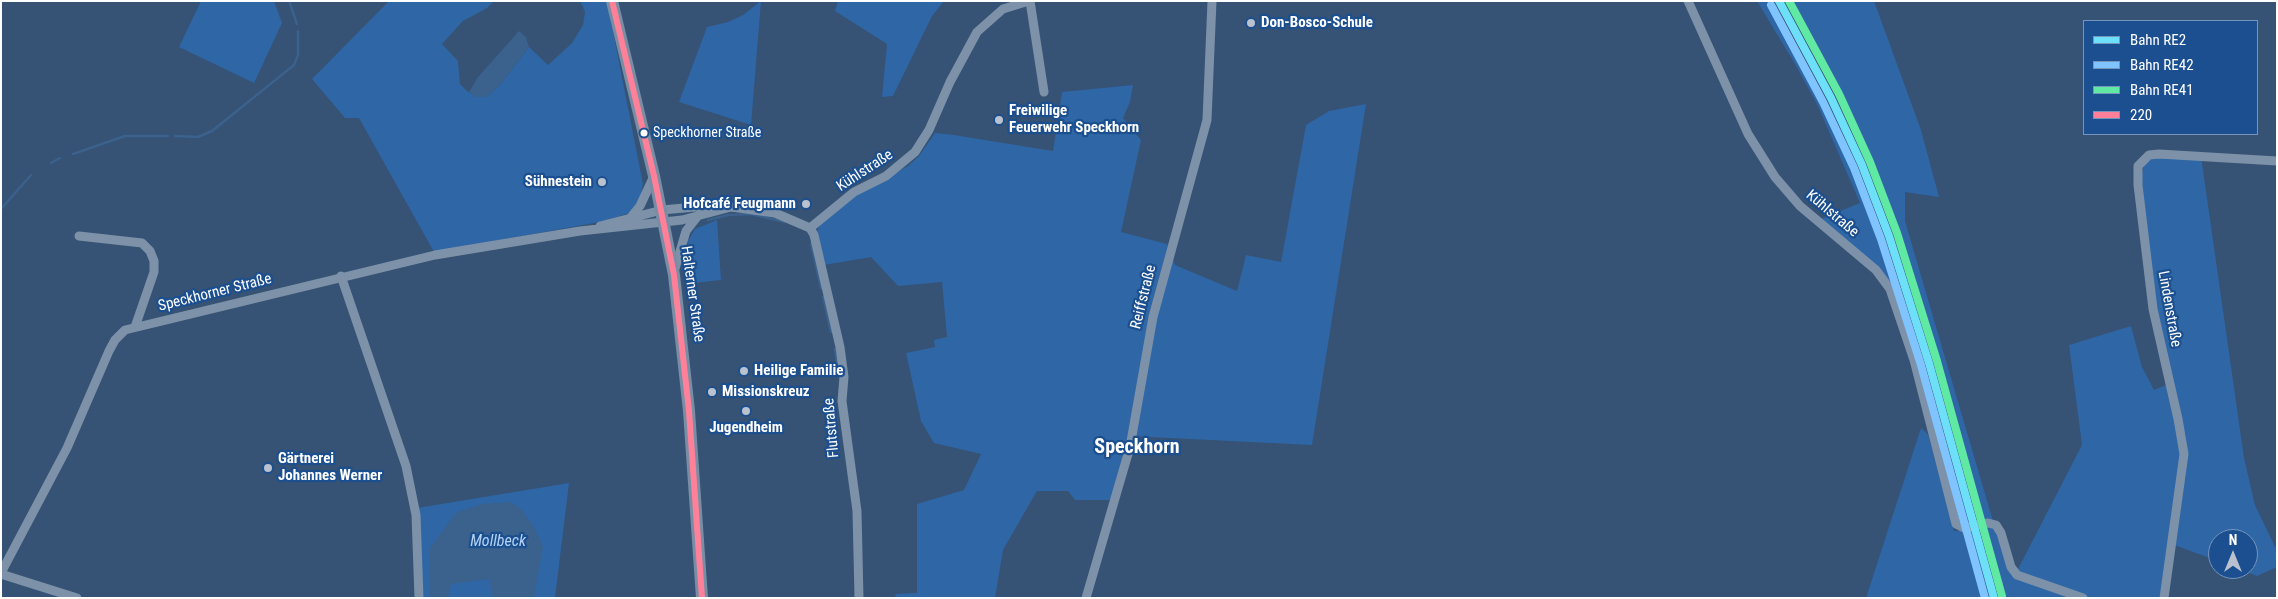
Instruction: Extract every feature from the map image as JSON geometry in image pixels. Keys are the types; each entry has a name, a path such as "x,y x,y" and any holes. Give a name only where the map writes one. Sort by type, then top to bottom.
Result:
{"main road":[{"name":"Halterner Straße","path":"612,1 654,176 674,275 689,411 702,598"}],"street":[{"path":"1030,1 1044,92"},
{"name":"Kühlstraße","path":"810,228 854,192 886,176 915,152 929,130 950,82 977,32 1003,9 1030,1"},
{"name":"Reiffstraße","path":"1086,598 1130,447 1148,338 1207,120 1212,1"},
{"name":"Kühlstraße","path":"1688,1 1748,134 1775,176 1800,206 1876,270 1890,289 1914,360 1956,524 1964,528 1988,523 1996,526 2001,533 2011,567 2017,575 2083,598"},
{"name":"Lindenstraße","path":"2164,598 2184,454 2153,309 2138,185 2138,166 2149,155 2159,154 2277,161"},
{"path":"631,217 640,206 654,176"},
{"path":"663,216 717,205 775,213 810,228"},
{"path":"663,216 697,217 731,207"},
{"name":"Speckhorner Straße","path":"580,231 631,217 663,216"},
{"name":"Speckhorner Straße","path":"1,574 70,443 115,340 125,330 341,276 435,255 663,216"},
{"path":"674,275 686,232 697,217"},
{"name":"Flutstraße","path":"810,228 814,235 840,347 844,377 842,401 857,511 859,598"},
{"path":"79,236 142,243 150,250 154,261 154,272 135,327"},
{"path":"341,276 406,466 416,515 419,598"},
{"path":"1,574 77,598"}],"shaded area":[{"path":"201,1 274,1 282,23 254,83 179,47"},
{"path":"389,1 494,1 487,8 463,21 442,44 458,61 460,84 477,97 486,97 498,87 529,47 548,65 572,43 583,25 585,12 580,1 607,1 643,184 640,200 632,212 605,221 434,252 359,118 345,118 312,79"},
{"path":"761,1 751,125 679,102 707,27 728,22 743,15"},
{"path":"838,1 944,1 932,16 893,96 882,97 887,44 835,11"},
{"path":"1757,1 1770,1 1804,59 1826,102 1884,238 1970,523 1959,522 1890,282 1879,269 1821,219 1860,203 1818,106"},
{"path":"1791,1 1874,1 1921,130 1939,197 1905,192 1905,221 1993,521 1982,520 1914,276 1884,194 1842,92"},
{"path":"1133,85 1130,102 1123,118 1141,140 1121,232 1167,244 1175,265 1237,291 1246,255 1281,262 1306,125 1329,111 1366,104 1312,445 1128,436 1111,500 1075,500 1068,491 1037,491 1003,550 995,598 896,598 895,594 917,593 917,504 964,490 981,454 934,443 921,421 906,353 935,347 934,340 947,337 942,282 898,286 871,257 824,265 817,231 819,226 860,191 908,166 919,156 935,133 1053,151 1062,92"},
{"path":"2156,156 2201,156 2244,458 2255,505 2277,551 2277,567 2258,576 2258,529 2208,529 2208,557 2174,545 2161,598 2090,598 2029,578 2017,571 2082,445 2069,345 2131,326 2142,367 2154,390 2171,383 2153,309 2138,186 2145,162"},
{"path":"717,220 721,280 694,283 688,241 695,229"},
{"path":"1921,428 1928,434 1954,531 1972,530 1989,598 1866,598"},
{"path":"569,483 555,598 423,598 417,508"},
{"path":"1988,526 1995,529 2009,569 2073,598 2005,598 1984,527"}],"water":[{"path":"519,31 526,37 529,47 498,87 486,97 477,97 469,92 478,77"},
{"name":"Mollbeck","path":"511,502 521,509 535,528 543,547 534,598 493,598 489,579 451,584 448,598 430,598 430,548 457,512 482,504"}],"waterway":[{"path":"289,1 297,24"},
{"path":"175,136 198,137 212,131 294,65 298,55 298,31"},
{"path":"73,154 125,136 168,136"},
{"path":"51,163 60,158"},
{"path":"1,209 31,175"},
{"path":"708,220 728,215 751,214 785,222"},
{"path":"811,244 821,288"},
{"path":"823,297 831,332"},
{"path":"835,349 837,364"}],"rail line":[{"name":"RE2","path":"1779,1 1831,98 1862,165 1889,236 1929,363 1994,598"},
{"name":"RE41","path":"1789,1 1839,94 1870,162 1897,233 1937,361 2002,596"},
{"name":"RE42","path":"1771,5 1823,102 1854,168 1881,239 1921,365 1985,598"}],"transit line":[{"name":"220","path":"612,1 654,176 674,275 689,411 702,598"}],"place":[{"name":"Don-Bosco-Schule","path":"1251,23"},
{"name":"Freiwilige Feuerwehr Speckhorn","path":"999,120"},
{"name":"Speckhorner Straße","path":"644,133"},
{"name":"Sühnestein","path":"602,182"},
{"name":"Hofcafé Feugmann","path":"806,204"},
{"name":"Heilige Familie","path":"744,371"},
{"name":"Missionskreuz","path":"712,392"},
{"name":"Jugendheim","path":"746,411"},
{"name":"Gärtnerei Johannes Werner","path":"268,468"}],"district":[{"name":"Speckhorn","path":"1137,448"}]}
